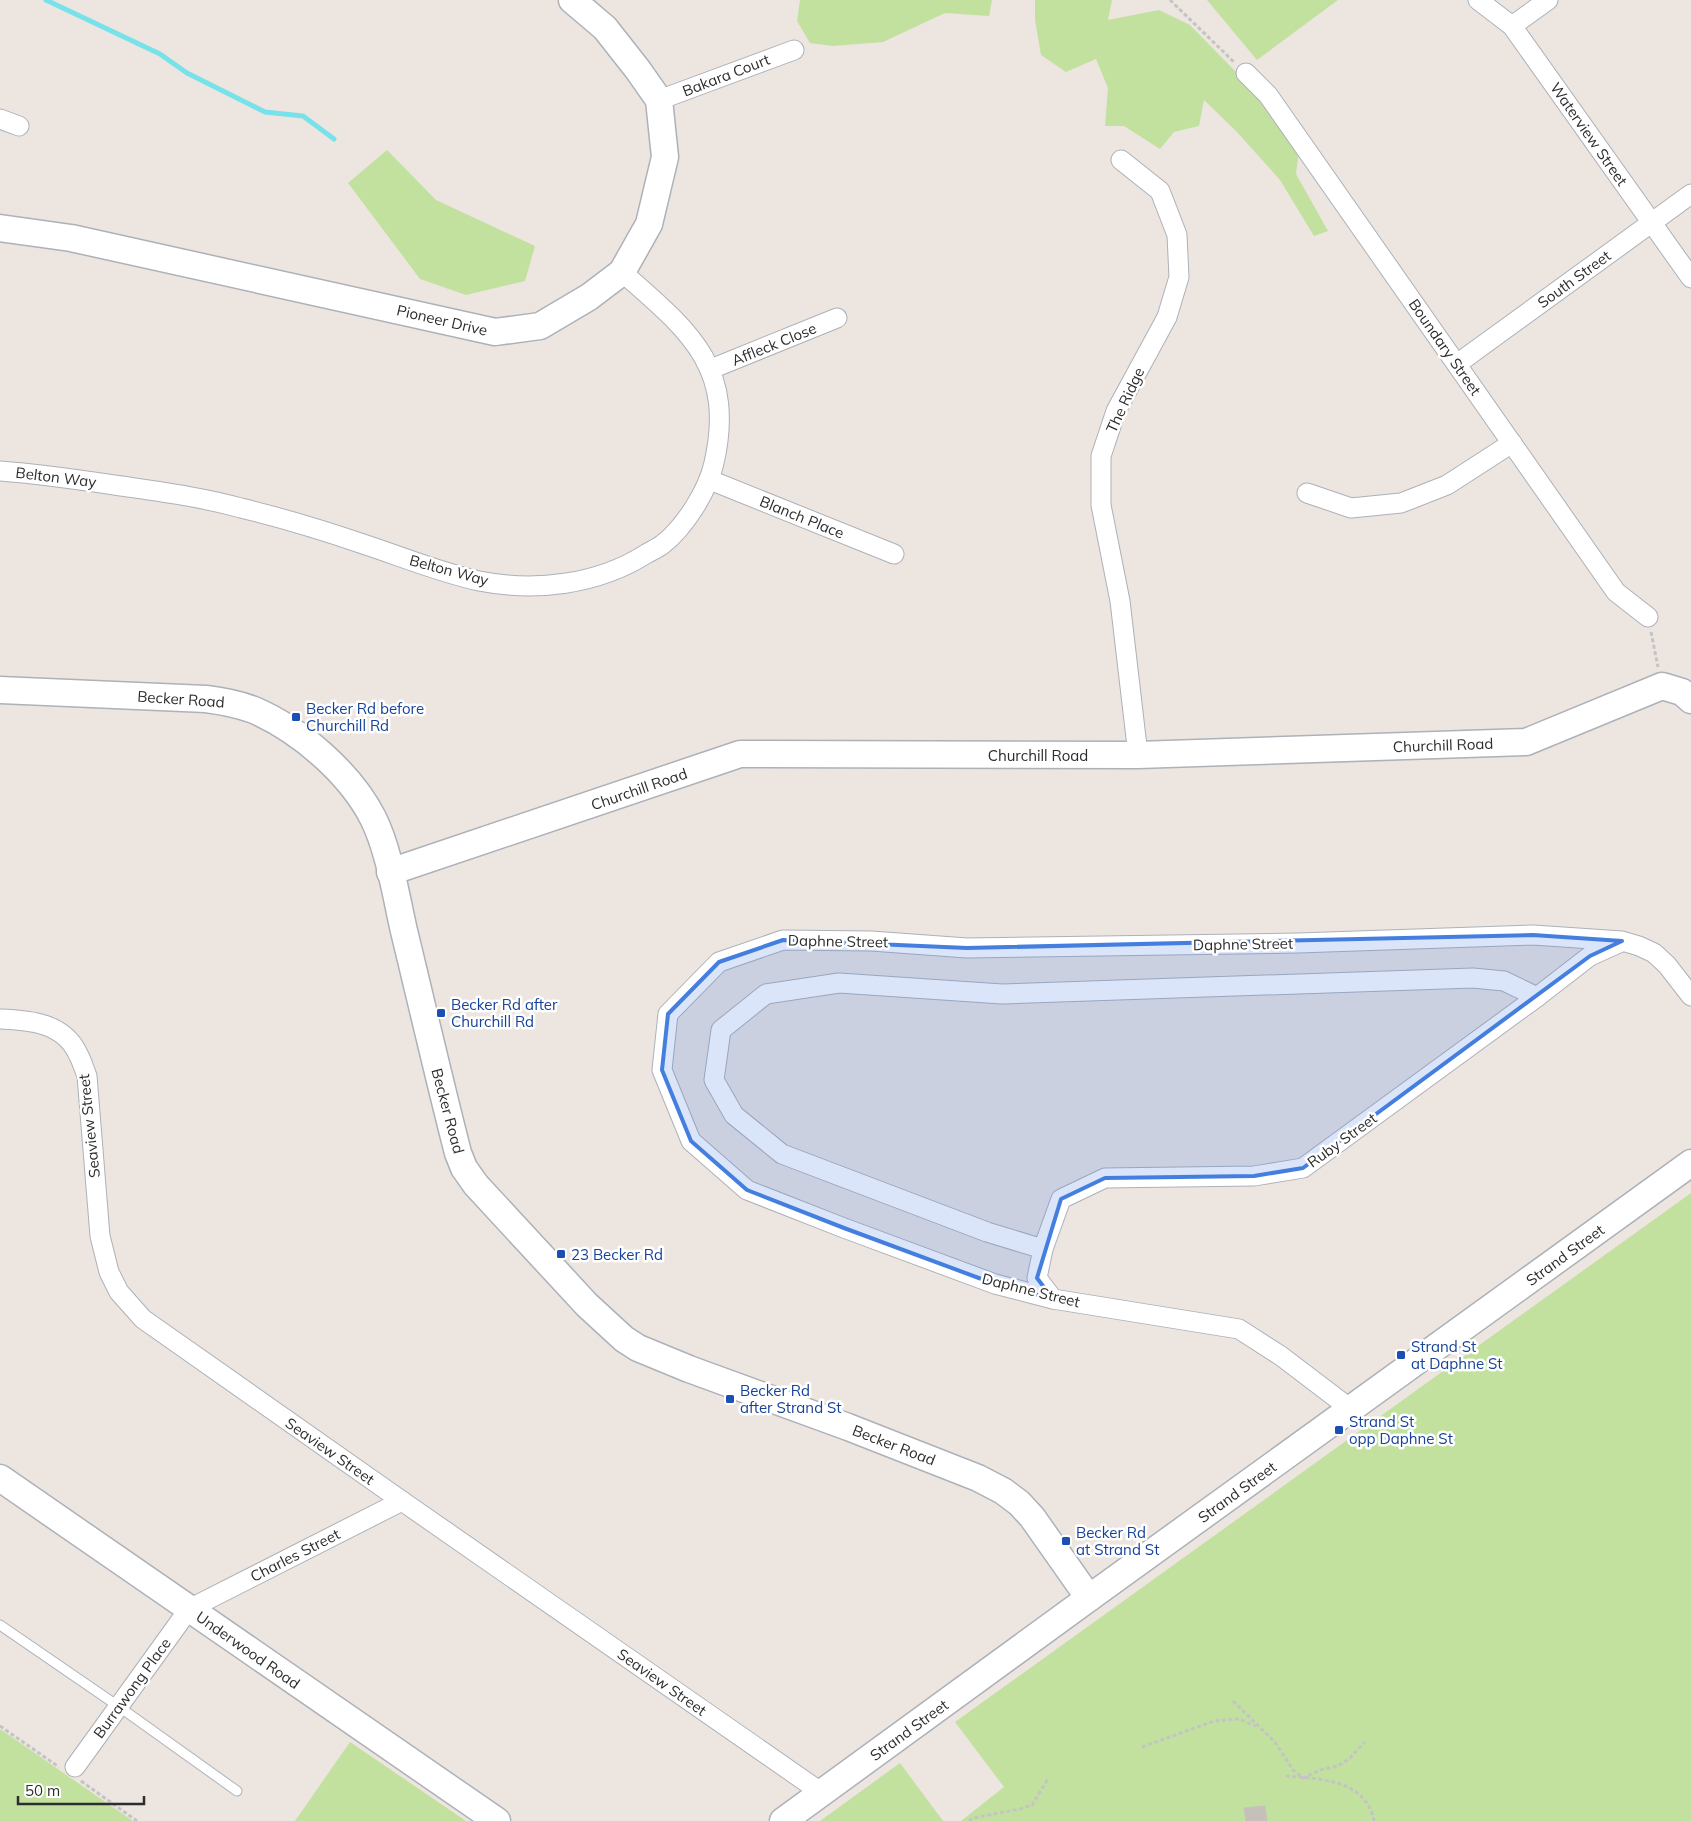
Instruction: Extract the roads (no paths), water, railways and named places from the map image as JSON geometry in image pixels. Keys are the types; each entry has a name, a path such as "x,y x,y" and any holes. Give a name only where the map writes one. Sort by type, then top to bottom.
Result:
{"street":[{"name":"Pioneer Drive","path":"0,228 71,238 495,332 540,326 589,297 622,272 649,224 665,157 659,100 605,28 572,0"},
{"name":"Waterview Street","path":"1478,0 1512,26 1691,278"},
{"path":"1512,26 1548,0"},
{"name":"Bakara Court","path":"659,100 794,50"},
{"name":"Boundary Street","path":"1246,73 1268,95 1616,592 1648,616"},
{"path":"0,120 19,126"},
{"name":"The Ridge","path":"1122,160 1160,191 1177,235 1179,277 1167,317 1116,412 1101,456 1101,505 1120,601 1138,755"},
{"name":"South Street","path":"1457,364 1691,194"},
{"name":"Belton Way","path":"0,471 39,474 202,498 301,523 479,581 532,587 580,581 630,564 664,543 690,514 710,480 719,442 720,407 711,369 691,336 622,272"},
{"name":"Affleck Close","path":"711,369 837,318"},
{"path":"1307,493 1351,508 1401,503 1447,485 1512,443"},
{"name":"Blanch Place","path":"710,480 894,554"},
{"name":"Churchill Road","path":"390,872 740,754 1138,755 1526,742 1662,686 1682,692 1691,700"},
{"name":"Becker Road","path":"0,690 206,699 226,702 253,710 289,730 313,748 340,771 352,785 373,819 390,872 454,1140 464,1168 476,1185 587,1305 624,1339 638,1348 969,1474 1003,1491 1019,1503 1032,1517 1089,1598"},
{"name":"Daphne Street","path":"1352,1410 1281,1356 1239,1329 1053,1299 995,1284 747,1190 691,1141 662,1070 668,1014 719,962 782,940 871,941 967,948 1298,943 1533,935 1622,941 1639,946 1654,953 1667,965 1691,996"},
{"name":"Ruby Street","path":"1053,1299 1037,1278 1043,1249 1061,1199 1105,1178 1254,1176 1303,1168 1590,956 1622,941"},
{"path":"1043,1249 987,1232 782,1154 734,1115 714,1080 720,1030 766,994 839,983 1002,994 1473,978 1504,981 1537,997"},
{"name":"Seaview Street","path":"0,1019 52,1026 78,1052 87,1076 100,1236 109,1272 119,1292 143,1319 822,1793"},
{"name":"Strand Street","path":"783,1821 1691,1163"},
{"name":"Underwood Road","path":"0,1478 497,1821"},
{"name":"Charles Street","path":"189,1609 402,1501"},
{"name":"Burrawong Place","path":"75,1767 189,1609"}],"lane":[{"path":"0,1625 237,1790"}],"waterway":[{"path":"46,0 160,54 187,73 265,112 303,116 334,139"}],"place":[{"name":"Becker Rd before Churchill Rd","path":"296,717"},
{"name":"Becker Rd after Churchill Rd","path":"441,1013"},
{"name":"23 Becker Rd","path":"561,1254"},
{"name":"Strand St at Daphne St","path":"1401,1355"},
{"name":"Becker Rd after Strand St","path":"730,1399"},
{"name":"Strand St opp Daphne St","path":"1339,1430"},
{"name":"Becker Rd at Strand St","path":"1066,1541"}]}
